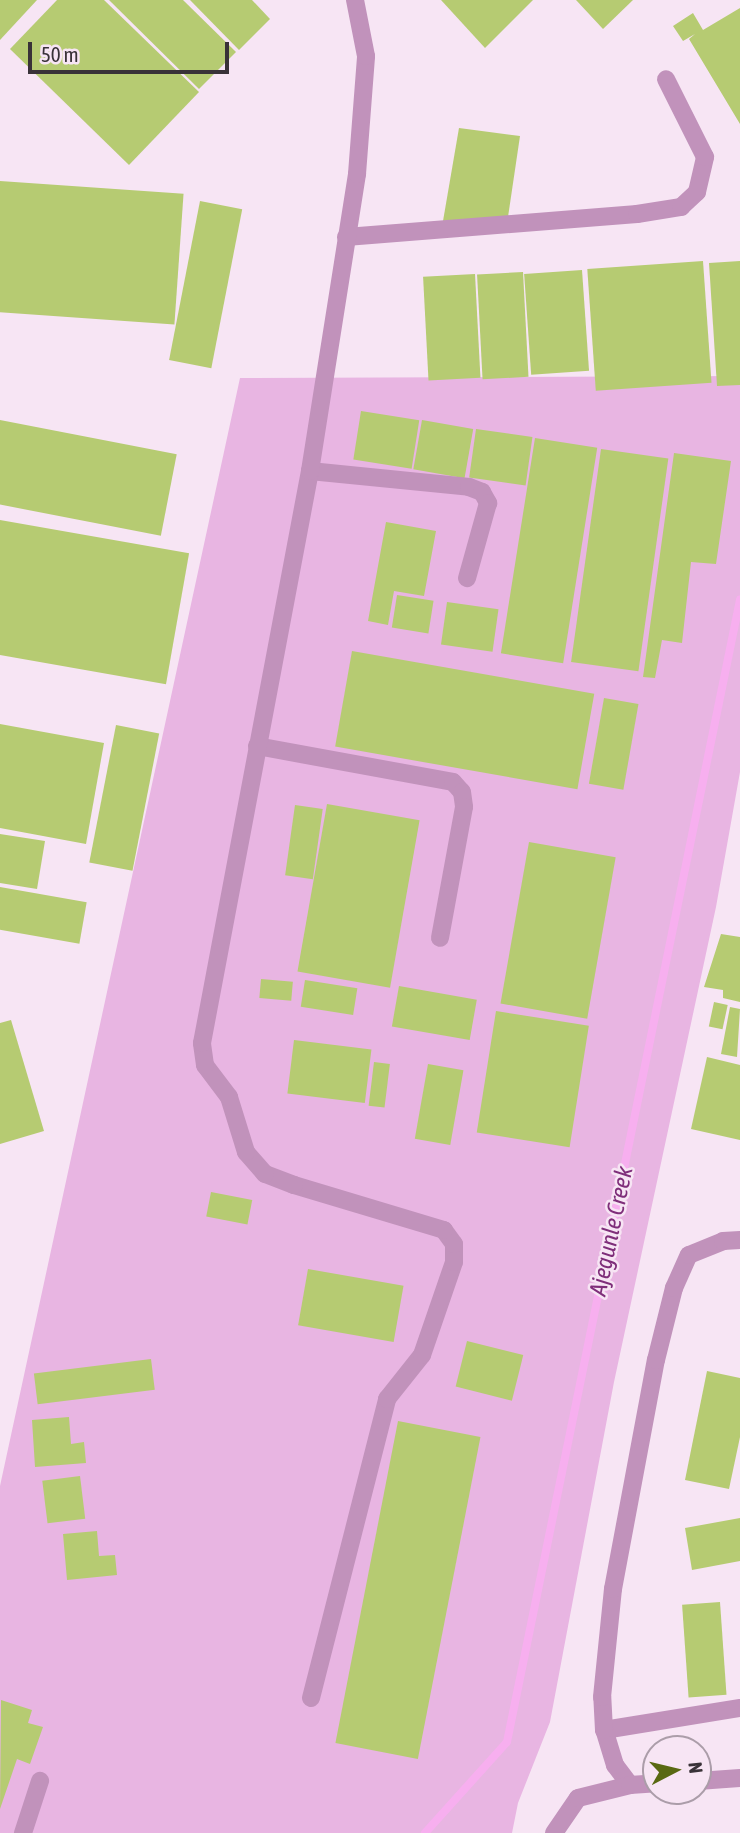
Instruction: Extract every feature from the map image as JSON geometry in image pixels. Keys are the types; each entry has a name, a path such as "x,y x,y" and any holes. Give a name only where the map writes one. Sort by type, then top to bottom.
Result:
{"street":[{"path":"311,1698 387,1399 422,1355 454,1262 454,1244 444,1230 265,1174 246,1152 229,1097 205,1065 202,1043 310,471 357,174 366,56 355,0"},
{"path":"345,237 637,214 681,207 697,192 705,157 666,79"},
{"path":"310,471 469,487 482,492 488,503 467,579"},
{"path":"257,746 453,782 462,792 464,807 440,938"},
{"path":"630,1785 615,1765 604,1730 602,1697 613,1589 656,1360 674,1288 689,1255 723,1241 740,1240"},
{"path":"604,1730 740,1708"},
{"path":"712,1780 740,1778"},
{"path":"23,1833 40,1781"},
{"path":"554,1833 578,1798 642,1784"}],"shaded area":[{"path":"740,376 740,772 716,907 614,1382 550,1722 518,1803 512,1833 0,1833 0,1486 240,378"}],"building":[{"path":"0,0 37,0 0,40"},
{"path":"57,0 104,0 199,92 129,165 10,49"},
{"path":"109,0 183,0 236,52 199,89"},
{"path":"190,0 252,0 270,19 239,50"},
{"path":"441,0 533,0 485,48"},
{"path":"576,0 633,0 603,29"},
{"path":"740,8 740,124 689,39 695,34 683,41 673,26 693,13 703,30"},
{"path":"459,128 520,136 508,217 443,221"},
{"path":"0,181 184,194 174,325 0,312"},
{"path":"200,201 242,209 211,368 169,360"},
{"path":"703,261 712,383 596,391 587,269"},
{"path":"740,261 740,385 717,386 709,263"},
{"path":"582,270 589,371 531,375 524,274"},
{"path":"523,272 528,377 483,379 477,274"},
{"path":"475,274 480,378 429,381 423,277"},
{"path":"361,411 419,420 412,469 353,459"},
{"path":"0,420 177,454 161,536 0,505"},
{"path":"422,420 473,429 465,478 413,469"},
{"path":"476,429 532,437 526,485 469,478"},
{"path":"535,438 597,448 563,663 501,653"},
{"path":"601,449 668,458 638,671 571,662"},
{"path":"674,453 731,461 716,564 691,562 682,643 662,640 655,678 643,677"},
{"path":"0,520 189,553 166,684 0,655"},
{"path":"386,522 436,531 424,596 394,591 388,625 368,621"},
{"path":"397,595 434,601 428,633 392,628"},
{"path":"447,602 498,609 493,652 441,645"},
{"path":"352,651 594,694 577,789 335,747"},
{"path":"604,698 638,704 623,790 589,784"},
{"path":"0,724 104,743 86,844 0,828"},
{"path":"116,725 159,733 132,871 89,862"},
{"path":"327,804 420,820 390,988 297,971"},
{"path":"295,805 323,809 313,879 285,875"},
{"path":"0,834 45,841 37,889 0,883"},
{"path":"529,842 616,857 587,1019 501,1004"},
{"path":"0,887 87,902 79,944 0,930"},
{"path":"721,934 740,937 740,1002 723,998 723,990 704,987"},
{"path":"261,979 293,982 291,1001 259,998"},
{"path":"305,980 357,988 353,1015 301,1007"},
{"path":"399,986 477,1000 470,1040 392,1026"},
{"path":"714,1002 728,1005 722,1029 709,1026"},
{"path":"730,1007 740,1009 737,1057 721,1054"},
{"path":"496,1011 589,1026 570,1147 477,1132"},
{"path":"11,1020 44,1131 0,1144 0,1023"},
{"path":"294,1040 371,1050 365,1103 287,1094"},
{"path":"707,1057 740,1065 740,1140 691,1129"},
{"path":"374,1062 390,1064 385,1108 369,1106"},
{"path":"428,1064 463,1070 450,1145 415,1139"},
{"path":"211,1192 252,1200 247,1225 206,1217"},
{"path":"308,1269 404,1286 394,1342 298,1325"},
{"path":"467,1341 523,1355 512,1401 456,1387"},
{"path":"151,1359 155,1390 38,1404 34,1373"},
{"path":"707,1371 740,1378 740,1437 729,1489 685,1480"},
{"path":"69,1417 71,1444 84,1442 86,1463 35,1467 32,1420"},
{"path":"398,1421 480,1437 418,1759 335,1743"},
{"path":"80,1476 85,1519 48,1523 42,1481"},
{"path":"740,1518 740,1561 692,1570 685,1528"},
{"path":"97,1531 99,1556 115,1555 117,1575 67,1580 63,1534"},
{"path":"720,1602 726,1695 689,1697 682,1605"},
{"path":"1,1700 32,1710 28,1723 43,1727 30,1764 17,1759 0,1809"}],"waterway":[{"name":"Ajegunle Creek","path":"425,1833 507,1742 740,600"}]}
